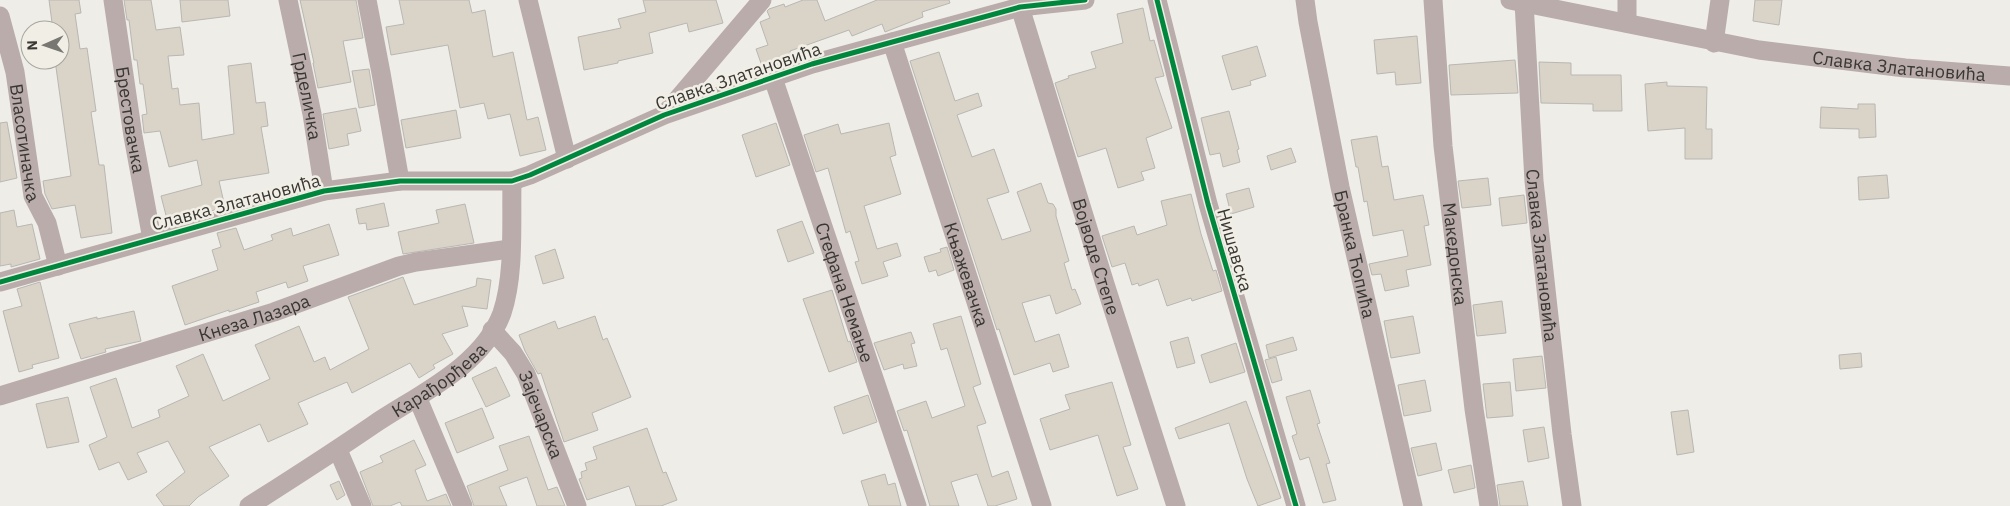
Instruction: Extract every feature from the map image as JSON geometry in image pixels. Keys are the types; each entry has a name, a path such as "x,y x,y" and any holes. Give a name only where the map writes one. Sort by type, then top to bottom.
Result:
{"street":[{"name":"Брестовачка","path":"112,0 133,136 152,239"},
{"name":"Грделичка","path":"288,0 312,114 324,191"},
{"path":"367,0 400,181"},
{"path":"528,0 567,158"},
{"path":"664,115 762,0"},
{"name":"Славка Златановића","path":"0,282 324,191 400,181 512,181 530,175 664,115 812,64 1020,7 1084,0"},
{"name":"Нишавска","path":"1157,0 1208,204 1296,506"},
{"name":"Бранка Ћопића","path":"1305,0 1340,187 1413,506"},
{"name":"Македонска","path":"1433,0 1443,146 1473,399 1489,506"},
{"path":"1627,0 1627,24"},
{"path":"1714,43 1720,0"},
{"name":"Славка Златановића","path":"1572,506 1562,434 1534,181 1517,1 1714,43 1759,50 1905,68 2010,76"},
{"name":"Војводе Степе","path":"1020,7 1104,284 1176,506"},
{"name":"Власотиначка","path":"0,16 16,72 33,196 47,223 58,266"},
{"name":"Књажевачка","path":"892,42 1042,506"},
{"name":"Стефана Немање","path":"773,78 917,506"},
{"name":"Карађорђева","path":"249,506 338,450 374,424 418,399 475,355 501,315 508,292 512,181"},
{"name":"Кнеза Лазара","path":"0,396 274,312 399,266 510,249"},
{"name":"Зајечарска","path":"492,330 513,353 526,374 576,506"},
{"path":"418,399 463,506"},
{"path":"338,450 362,506"}],"building":[{"path":"49,0 79,0 81,13 75,14 80,49 87,48 96,111 91,112 99,165 104,165 112,233 81,238 75,205 52,209 45,194 43,181 71,176 56,70 70,70 70,20 52,20"},
{"path":"124,0 151,0 156,30 180,27 184,55 168,56 172,89 178,88 180,105 199,103 202,140 234,134 228,66 251,63 256,103 265,102 268,126 261,127 269,173 219,181 225,207 168,223 161,196 202,185 197,160 169,167 160,131 144,133 142,115 147,114 143,84 140,84 137,60 134,60 129,20 127,20"},
{"path":"180,0 228,0 230,16 182,22"},
{"path":"300,0 356,0 363,38 343,41 351,82 318,88"},
{"path":"399,0 469,0 472,13 485,10 493,57 513,52 527,120 538,117 546,150 520,156 510,114 488,119 484,103 460,108 448,45 391,55 386,27 404,24"},
{"path":"643,0 716,0 723,23 689,32 687,23 649,33 653,53 584,70 578,37 621,28 618,19 646,12"},
{"path":"803,0 817,0 825,21 877,0 949,0 950,3 922,12 923,17 885,32 882,24 852,36 849,30 790,51 793,59 763,69 756,49 768,45 760,22 770,18 767,11 769,9 784,4 785,7"},
{"path":"1755,0 1782,0 1779,25 1753,21"},
{"path":"1143,8 1150,41 1154,40 1164,76 1155,78 1172,128 1146,138 1155,168 1141,172 1144,180 1118,188 1106,148 1078,157 1055,83 1069,78 1068,76 1096,68 1091,52 1123,43 1117,14"},
{"path":"1417,36 1421,83 1396,85 1395,72 1377,74 1374,40"},
{"path":"1257,46 1266,76 1250,81 1251,85 1232,90 1222,56"},
{"path":"939,52 955,101 978,93 982,106 957,115 972,157 994,149 1009,192 987,199 1002,240 1031,231 1017,192 1041,183 1048,203 1053,204 1056,209 1056,216 1069,261 1064,263 1072,290 1075,289 1081,304 1056,314 1050,295 1022,303 1035,342 1059,334 1069,367 1053,372 1050,363 1014,375 999,329 997,330 910,61"},
{"path":"1515,60 1518,93 1451,95 1449,65"},
{"path":"1539,62 1571,63 1571,75 1621,75 1622,111 1593,111 1593,104 1541,103"},
{"path":"369,69 375,105 359,108 352,71"},
{"path":"1667,82 1667,86 1707,87 1706,129 1712,129 1712,159 1685,159 1685,128 1648,131 1645,84"},
{"path":"1858,104 1875,104 1876,137 1859,138 1859,129 1820,128 1821,107 1858,109"},
{"path":"356,108 361,131 347,134 349,145 329,149 323,114"},
{"path":"456,110 461,138 406,148 401,120"},
{"path":"1229,111 1239,149 1237,150 1240,162 1223,167 1220,153 1210,155 1201,118"},
{"path":"7,122 17,178 0,182 0,123"},
{"path":"776,123 790,165 756,177 742,135"},
{"path":"889,123 896,155 890,157 901,194 864,206 877,249 897,243 901,256 883,262 888,276 862,284 855,262 859,261 850,231 846,233 828,168 816,172 804,135 838,124 841,134"},
{"path":"1377,136 1382,167 1388,166 1394,200 1423,195 1429,225 1424,226 1431,265 1406,270 1409,286 1385,291 1381,274 1372,275 1369,264 1408,256 1403,230 1373,236 1367,201 1364,202 1351,140"},
{"path":"1291,148 1296,162 1271,170 1267,156"},
{"path":"1887,175 1889,198 1859,200 1858,177"},
{"path":"1488,178 1491,205 1462,208 1458,181"},
{"path":"1249,188 1254,207 1231,214 1226,194"},
{"path":"1191,194 1201,234 1213,271 1216,270 1222,291 1192,301 1191,298 1167,306 1158,279 1139,286 1138,283 1132,285 1125,263 1112,267 1102,236 1134,226 1137,235 1167,225 1161,201"},
{"path":"1524,195 1527,223 1502,226 1499,198"},
{"path":"384,203 389,226 367,230 366,223 359,224 356,209"},
{"path":"465,204 474,243 403,254 398,232 439,223 436,210"},
{"path":"14,210 17,227 32,224 40,259 11,267 11,264 0,266 0,213"},
{"path":"802,221 814,253 788,262 777,230"},
{"path":"329,224 339,255 303,266 308,281 288,288 286,282 256,292 259,302 185,325 172,286 218,270 212,250 221,247 217,233 236,228 244,250 273,240 271,235 291,228 293,236"},
{"path":"947,247 954,270 938,276 936,270 929,272 924,257 941,252 940,249"},
{"path":"555,249 564,278 543,284 535,256"},
{"path":"403,277 414,305 476,286 477,278 491,280 487,309 462,306 468,326 442,334 453,354 433,365 435,368 419,378 410,363 352,393 347,382 298,403 308,424 268,442 260,424 209,447 229,476 198,497 189,506 164,506 156,495 185,472 168,441 137,453 147,472 128,480 119,462 99,470 89,445 107,437 90,387 116,378 132,428 160,417 158,410 189,396 176,366 203,354 223,401 270,379 255,345 299,326 314,362 325,357 330,370 369,349 348,297"},
{"path":"40,282 59,358 32,365 33,368 19,372 3,311 22,306 17,289"},
{"path":"832,290 848,342 850,341 857,362 829,372 803,299"},
{"path":"1502,301 1506,333 1477,336 1473,305"},
{"path":"134,311 141,341 105,349 106,352 81,359 69,324"},
{"path":"595,316 603,340 607,338 631,397 592,413 598,430 564,442 541,373 538,374 525,351 519,335 555,321 558,329"},
{"path":"961,316 981,384 973,387 986,423 977,426 992,477 1008,471 1017,499 995,506 988,506 977,474 951,482 959,506 930,506 907,430 904,431 897,411 926,401 932,418 965,406 947,348 941,350 933,324"},
{"path":"1413,316 1420,353 1391,358 1384,321"},
{"path":"911,332 915,343 911,344 917,366 904,369 903,364 884,370 874,343"},
{"path":"1188,337 1195,363 1177,368 1170,342"},
{"path":"1293,337 1297,350 1269,358 1266,345"},
{"path":"1236,343 1245,372 1210,383 1201,355"},
{"path":"1861,353 1862,367 1840,369 1839,355"},
{"path":"1542,356 1546,388 1516,391 1513,359"},
{"path":"1276,357 1282,380 1272,383 1265,360"},
{"path":"496,367 510,396 486,407 472,378"},
{"path":"1425,380 1431,411 1404,416 1398,385"},
{"path":"1112,382 1131,445 1123,447 1138,489 1117,496 1098,435 1050,450 1040,419 1070,409 1065,395"},
{"path":"1510,382 1513,416 1487,418 1483,384"},
{"path":"1310,390 1320,423 1317,424 1330,463 1326,464 1336,500 1323,503 1309,457 1300,460 1292,436 1297,434 1286,397"},
{"path":"868,395 877,422 843,434 834,407"},
{"path":"68,397 79,442 47,448 36,404"},
{"path":"1246,401 1281,498 1258,506 1229,423 1179,439 1175,428"},
{"path":"482,408 494,438 457,453 445,423"},
{"path":"1688,410 1694,452 1677,455 1671,412"},
{"path":"1544,427 1549,458 1528,462 1523,430"},
{"path":"647,428 663,473 666,472 677,500 661,506 636,506 629,486 587,500 579,479 582,478 581,472 587,470 585,463 597,459 593,447"},
{"path":"529,436 548,490 557,487 565,506 537,506 527,477 499,487 507,506 474,506 467,486 508,470 499,446"},
{"path":"414,440 426,465 415,470 427,501 446,494 451,506 402,506 400,502 390,506 373,506 360,472 383,462 380,456"},
{"path":"1436,443 1442,470 1418,476 1411,448"},
{"path":"1471,465 1475,488 1454,493 1448,470"},
{"path":"885,474 888,485 895,483 901,506 869,506 861,481"},
{"path":"339,481 345,495 337,500 330,485"},
{"path":"1523,481 1528,506 1500,506 1497,485"}],"cycle path":[{"path":"0,282 324,191 400,181 512,181 530,175 664,115 812,64 1020,7 1085,0"},
{"path":"1157,0 1208,204 1296,506"}]}
